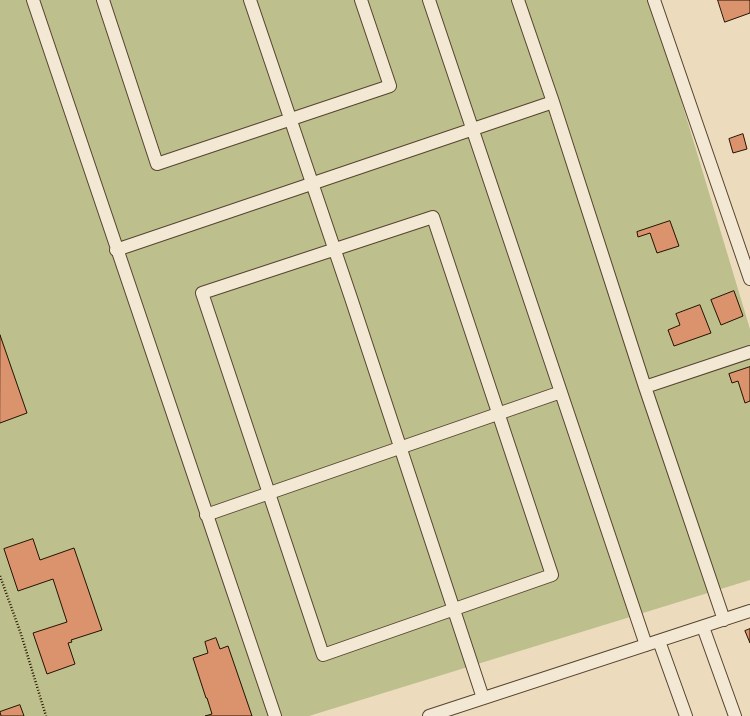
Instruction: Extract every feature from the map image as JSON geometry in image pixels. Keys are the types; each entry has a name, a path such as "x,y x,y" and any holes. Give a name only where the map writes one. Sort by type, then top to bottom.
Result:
{"street":[{"path":"33,0 116,250 275,716"},
{"path":"103,0 157,164 390,86 361,0"},
{"path":"250,0 335,249 484,698"},
{"path":"429,0 646,645"},
{"path":"518,0 645,387 724,620"},
{"path":"654,0 750,279"},
{"path":"116,250 552,102"},
{"path":"433,217 552,575 323,656 202,293 335,249 433,217"},
{"path":"645,387 750,352"},
{"path":"206,515 561,392"},
{"path":"429,716 451,713 484,698 750,611"},
{"path":"703,627 735,716"},
{"path":"659,641 686,716"}],"path":[{"path":"0,576 21,634 46,716"}],"green space":[{"path":"0,0 651,0 750,329 750,580 309,716 0,716"}],"building":[{"path":"718,0 750,0 750,13 725,22"},
{"path":"743,134 747,149 733,153 729,139"},
{"path":"670,221 679,246 657,253 650,233 638,237 637,232"},
{"path":"734,291 743,316 721,325 711,300"},
{"path":"700,305 711,333 674,346 668,330 680,325 676,314"},
{"path":"0,335 27,413 0,423"},
{"path":"750,367 750,401 745,403 738,381 732,383 729,374"},
{"path":"33,539 40,560 74,548 102,630 71,640 72,642 68,643 75,664 47,674 33,633 67,622 53,579 18,591 4,549"},
{"path":"750,629 750,643 745,631"},
{"path":"216,638 220,649 228,646 252,716 205,716 212,714 193,658 208,653 205,642"},
{"path":"20,705 24,716 1,716 0,712"}]}
